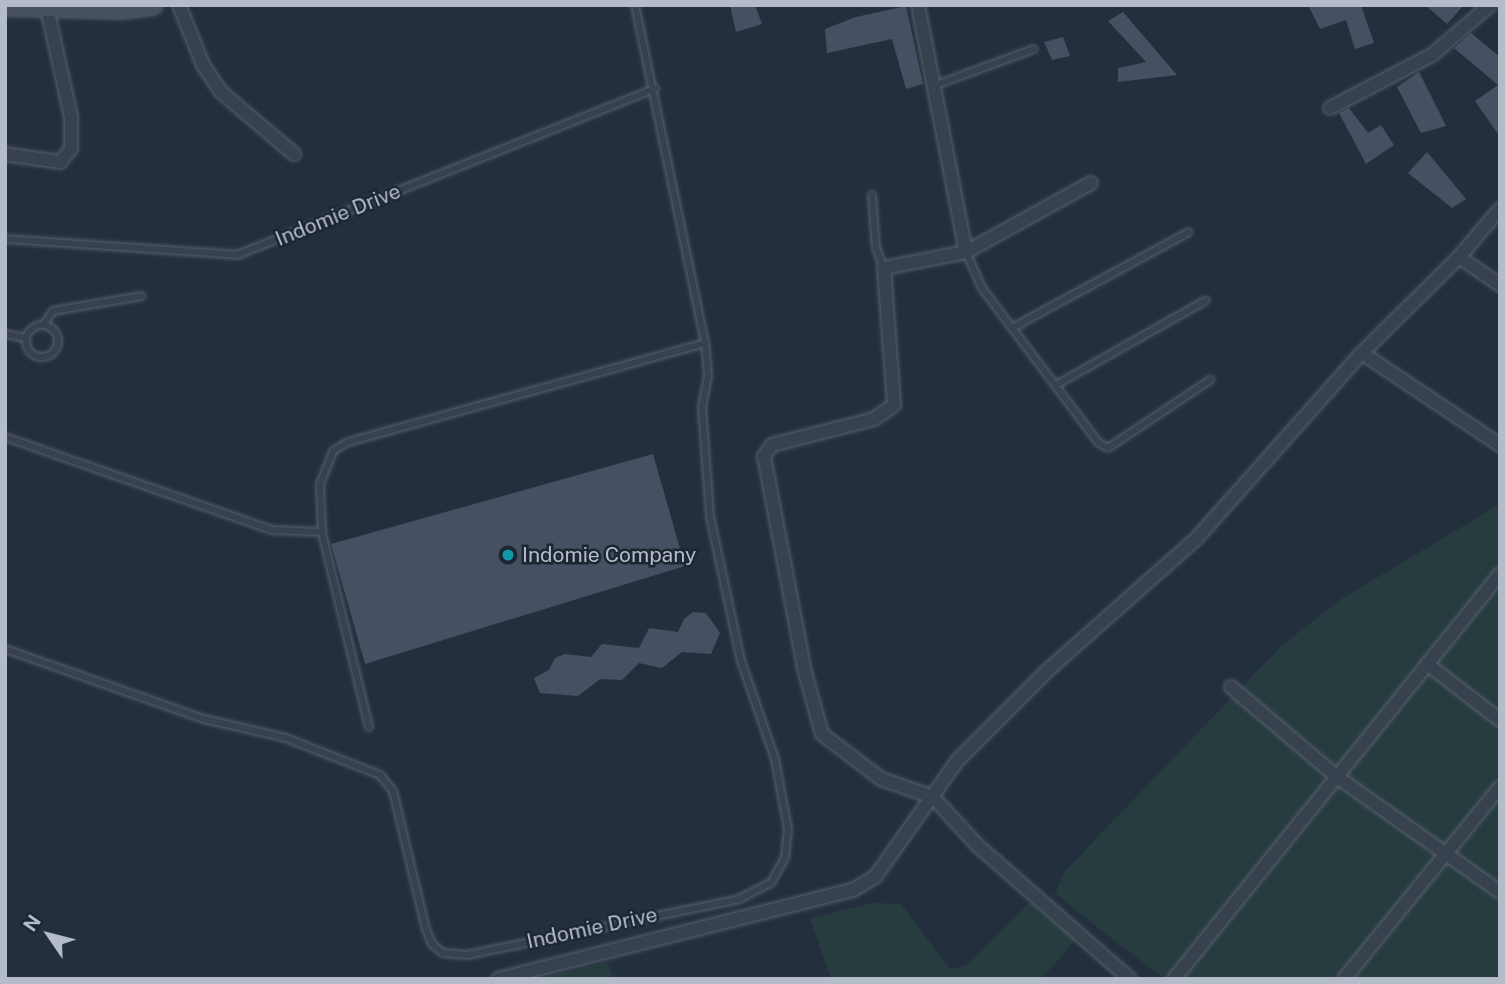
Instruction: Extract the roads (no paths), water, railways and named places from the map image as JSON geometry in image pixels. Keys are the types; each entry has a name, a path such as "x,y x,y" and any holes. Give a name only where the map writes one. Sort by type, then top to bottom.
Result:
{"main road":[{"path":"5,6 47,8 153,5"}],"street":[{"path":"179,5 203,65 221,92 294,154"},
{"path":"918,5 936,85 966,252"},
{"path":"1330,108 1432,55 1490,5"},
{"path":"5,154 60,162 71,149 71,117 47,8"},
{"path":"1091,183 966,252 884,268 894,405 874,419 772,445 764,456 805,672 822,734 881,779 933,797 978,846 1130,979"},
{"path":"498,979 853,890 883,867 957,761 1049,669 1196,539 1362,353 1459,257 1500,209"},
{"path":"1459,257 1500,285"},
{"path":"1362,353 1500,445"},
{"path":"1174,979 1500,574"},
{"path":"1427,664 1500,720"},
{"path":"1231,687 1336,776 1500,892"},
{"path":"1344,979 1500,787"}],"lane":[{"name":"Indomie Drive","path":"5,649 204,719 286,738 380,775 393,791 426,929 432,944 443,953 467,955 760,891 779,874 788,829 775,759 741,661 710,516 703,419 708,376 705,343 655,89 635,5"},
{"path":"936,85 1034,49"},
{"name":"Indomie Drive","path":"5,239 220,257 237,255 655,89"},
{"path":"872,195 876,248 884,268"},
{"path":"1012,328 1189,232"},
{"path":"966,252 979,284 1099,443 1108,448 1210,380"},
{"path":"44,324 53,311 142,296"},
{"path":"1056,385 1206,300"},
{"path":"44,324 57,335 58,343 48,356 32,353 26,338 36,325 44,324"},
{"path":"5,334 26,338"},
{"path":"369,727 355,655 322,532 320,484 325,462 348,443 705,343"},
{"path":"5,436 272,530 322,532"}],"place":[{"name":"Indomie Company","path":"508,555"}]}
